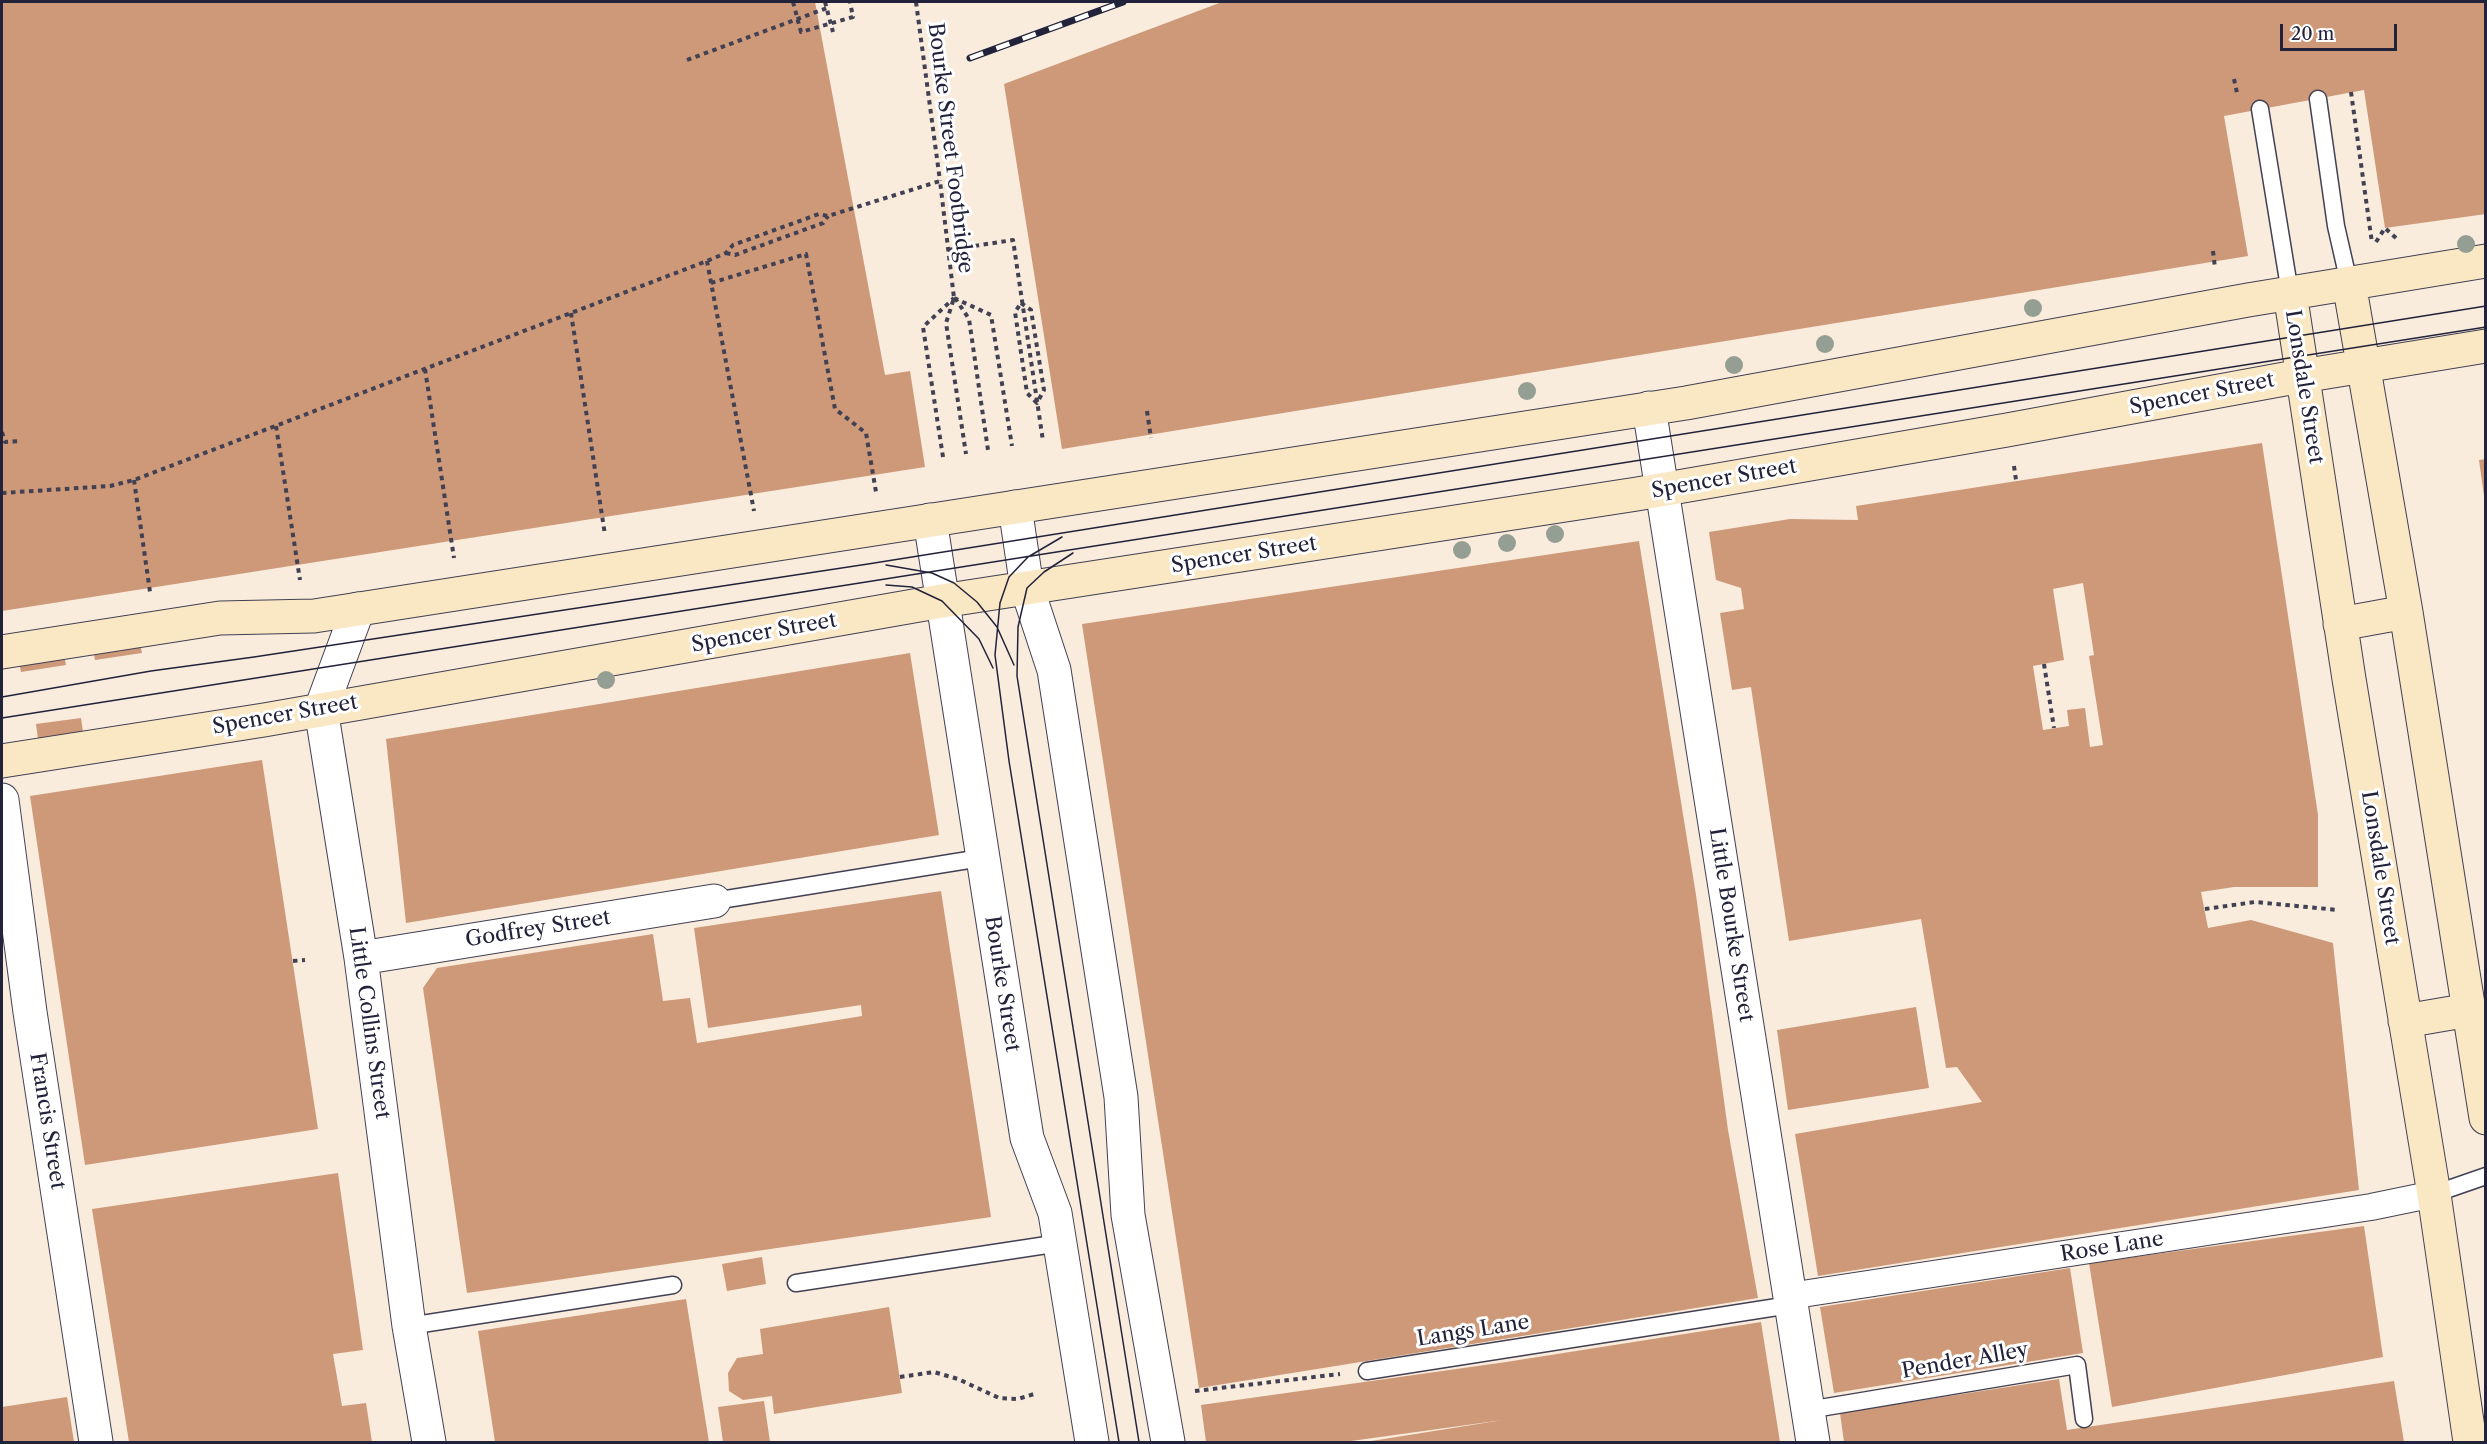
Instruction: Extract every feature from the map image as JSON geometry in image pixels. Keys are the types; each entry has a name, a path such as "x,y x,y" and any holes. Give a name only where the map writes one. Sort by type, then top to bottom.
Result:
{"main road":[{"path":"2,652 220,618 314,616 1649,408 2290,292 2486,261"},
{"path":"2349,282 2406,612 2486,1118"},
{"name":"Lonsdale Street","path":"2290,292 2340,624 2434,1194 2470,1443"},
{"name":"Spencer Street","path":"2,761 321,709 942,601 1662,490 2303,376 2486,346"},
{"path":"2340,624 2406,612"},
{"path":"2405,1022 2469,1010"}],"street":[{"name":"Little Bourke Street","path":"1649,408 1813,1443"},
{"path":"1015,507 1027,588 1054,670 1121,1097 1128,1215 1162,1398 1168,1443"},
{"name":"Bourke Street","path":"930,520 981,858 1027,1138 1055,1213 1092,1443"},
{"name":"Little Collins Street","path":"358,609 321,709 361,958 409,1326 429,1443"},
{"name":"Francis Street","path":"2,800 33,1030 96,1443"},
{"name":"Godfrey Street","path":"361,958 714,901"},
{"name":"Rose Lane","path":"1790,1300 2434,1194"}],"lane":[{"path":"2318,99 2336,226 2349,282"},
{"path":"2260,109 2290,292"},
{"path":"714,901 981,858"},
{"path":"2434,1194 2486,1176"},
{"path":"796,1283 1060,1243"},
{"path":"409,1326 673,1285"},
{"name":"Langs Lane","path":"1367,1371 1790,1300"},
{"name":"Pender Alley","path":"1808,1410 2077,1365 2084,1419"}],"path":[{"path":"793,2 801,32 853,17 850,2"},
{"path":"825,2 833,32"},
{"name":"Bourke Street Footbridge","path":"916,2 954,298"},
{"path":"687,60 827,8"},
{"path":"2351,92 2373,248 2385,228"},
{"path":"2,494 110,486 134,480 707,261 726,253 733,245 819,214 828,216 940,181"},
{"path":"726,253 735,255 823,223 828,216"},
{"path":"948,250 1012,240 1043,441"},
{"path":"2214,251 2216,273"},
{"path":"711,283 806,254 835,409 866,433 876,496"},
{"path":"707,261 755,516"},
{"path":"954,298 991,315 1012,446"},
{"path":"954,298 969,319 988,450"},
{"path":"954,298 946,323 966,454"},
{"path":"943,457 923,327 954,298"},
{"path":"1022,303 1015,312 1027,393 1037,403"},
{"path":"1022,303 1031,310 1044,390 1037,403"},
{"path":"571,313 606,537"},
{"path":"425,369 454,559"},
{"path":"1147,411 1151,438"},
{"path":"276,426 300,581"},
{"path":"2,432 5,442 21,441"},
{"path":"134,480 152,602"},
{"path":"2044,664 2054,728"},
{"path":"2205,909 2255,902 2338,910"},
{"path":"293,962 304,960"},
{"path":"1162,1398 1185,1392 1367,1371"},
{"path":"900,1377 934,1372 958,1379 999,1398 1017,1399 1034,1394"}],"building":[{"path":"2,2 815,2 885,375 910,371 925,467 2,611"},
{"path":"1222,2 2486,2 2486,214 2385,228 2364,90 2224,116 2248,256 1062,449 1004,84"},
{"path":"2262,443 2318,815 2318,887 2234,887 2201,892 2208,928 2251,920 2333,943 2359,1190 1818,1276 1795,1134 1982,1102 1957,1067 1946,1068 1921,919 1789,941 1751,687 1732,690 1720,613 1744,609 1741,588 1716,580 1709,532 1790,519 1858,520 1856,506","holes":["2083,583 2094,655 2089,656 2103,745 2090,747 2085,708 2067,710 2069,726 2043,730 2033,666 2064,660 2053,589"]},
{"path":"2486,459 2486,496 2484,496 2479,460"},
{"path":"1639,541 1696,895 1728,1130 1758,1298 1199,1388 1082,624"},
{"path":"140,643 142,653 95,660 93,650"},
{"path":"910,653 939,835 406,923 386,739"},
{"path":"64,655 66,665 21,672 19,662"},
{"path":"81,718 83,732 38,739 36,724"},
{"path":"262,760 318,1129 85,1165 30,796"},
{"path":"941,891 991,1217 467,1293 423,988 437,968 653,934 663,1001 690,998 697,1043 862,1016 861,1005 708,1028 694,928"},
{"path":"1916,1007 1929,1088 1788,1110 1777,1030"},
{"path":"338,1173 363,1350 333,1354 342,1406 366,1403 372,1442 129,1442 92,1209"},
{"path":"2364,1226 2383,1357 2112,1407 2089,1263"},
{"path":"762,1257 766,1284 727,1291 722,1264"},
{"path":"2070,1268 2083,1353 1834,1393 1820,1307"},
{"path":"686,1299 709,1442 495,1442 478,1331"},
{"path":"889,1307 902,1393 774,1414 772,1396 743,1400 729,1391 728,1373 737,1358 763,1354 760,1329"},
{"path":"1761,1322 1780,1442 1365,1442 1503,1420 1344,1442 1206,1442 1201,1405 1506,1362"},
{"path":"2059,1379 2067,1430 2394,1381 2404,1442 1844,1442 1840,1413"},
{"path":"67,1397 74,1442 2,1442 2,1407"},
{"path":"764,1401 770,1442 723,1442 718,1407"}],"tram line":[{"path":"2,697 151,671 868,564 2486,306"},
{"path":"2,718 2486,327"},
{"path":"1062,537 1028,557 1009,577 1000,603 995,655 1009,761 1119,1442"},
{"path":"1073,553 1044,572 1027,588 1018,627 1017,676 1139,1442"},
{"path":"886,565 932,573 954,583 977,602 997,627 1014,665"},
{"path":"886,585 912,587 942,601 979,639 993,668"}],"railway":[{"path":"970,58 1123,2"}]}
